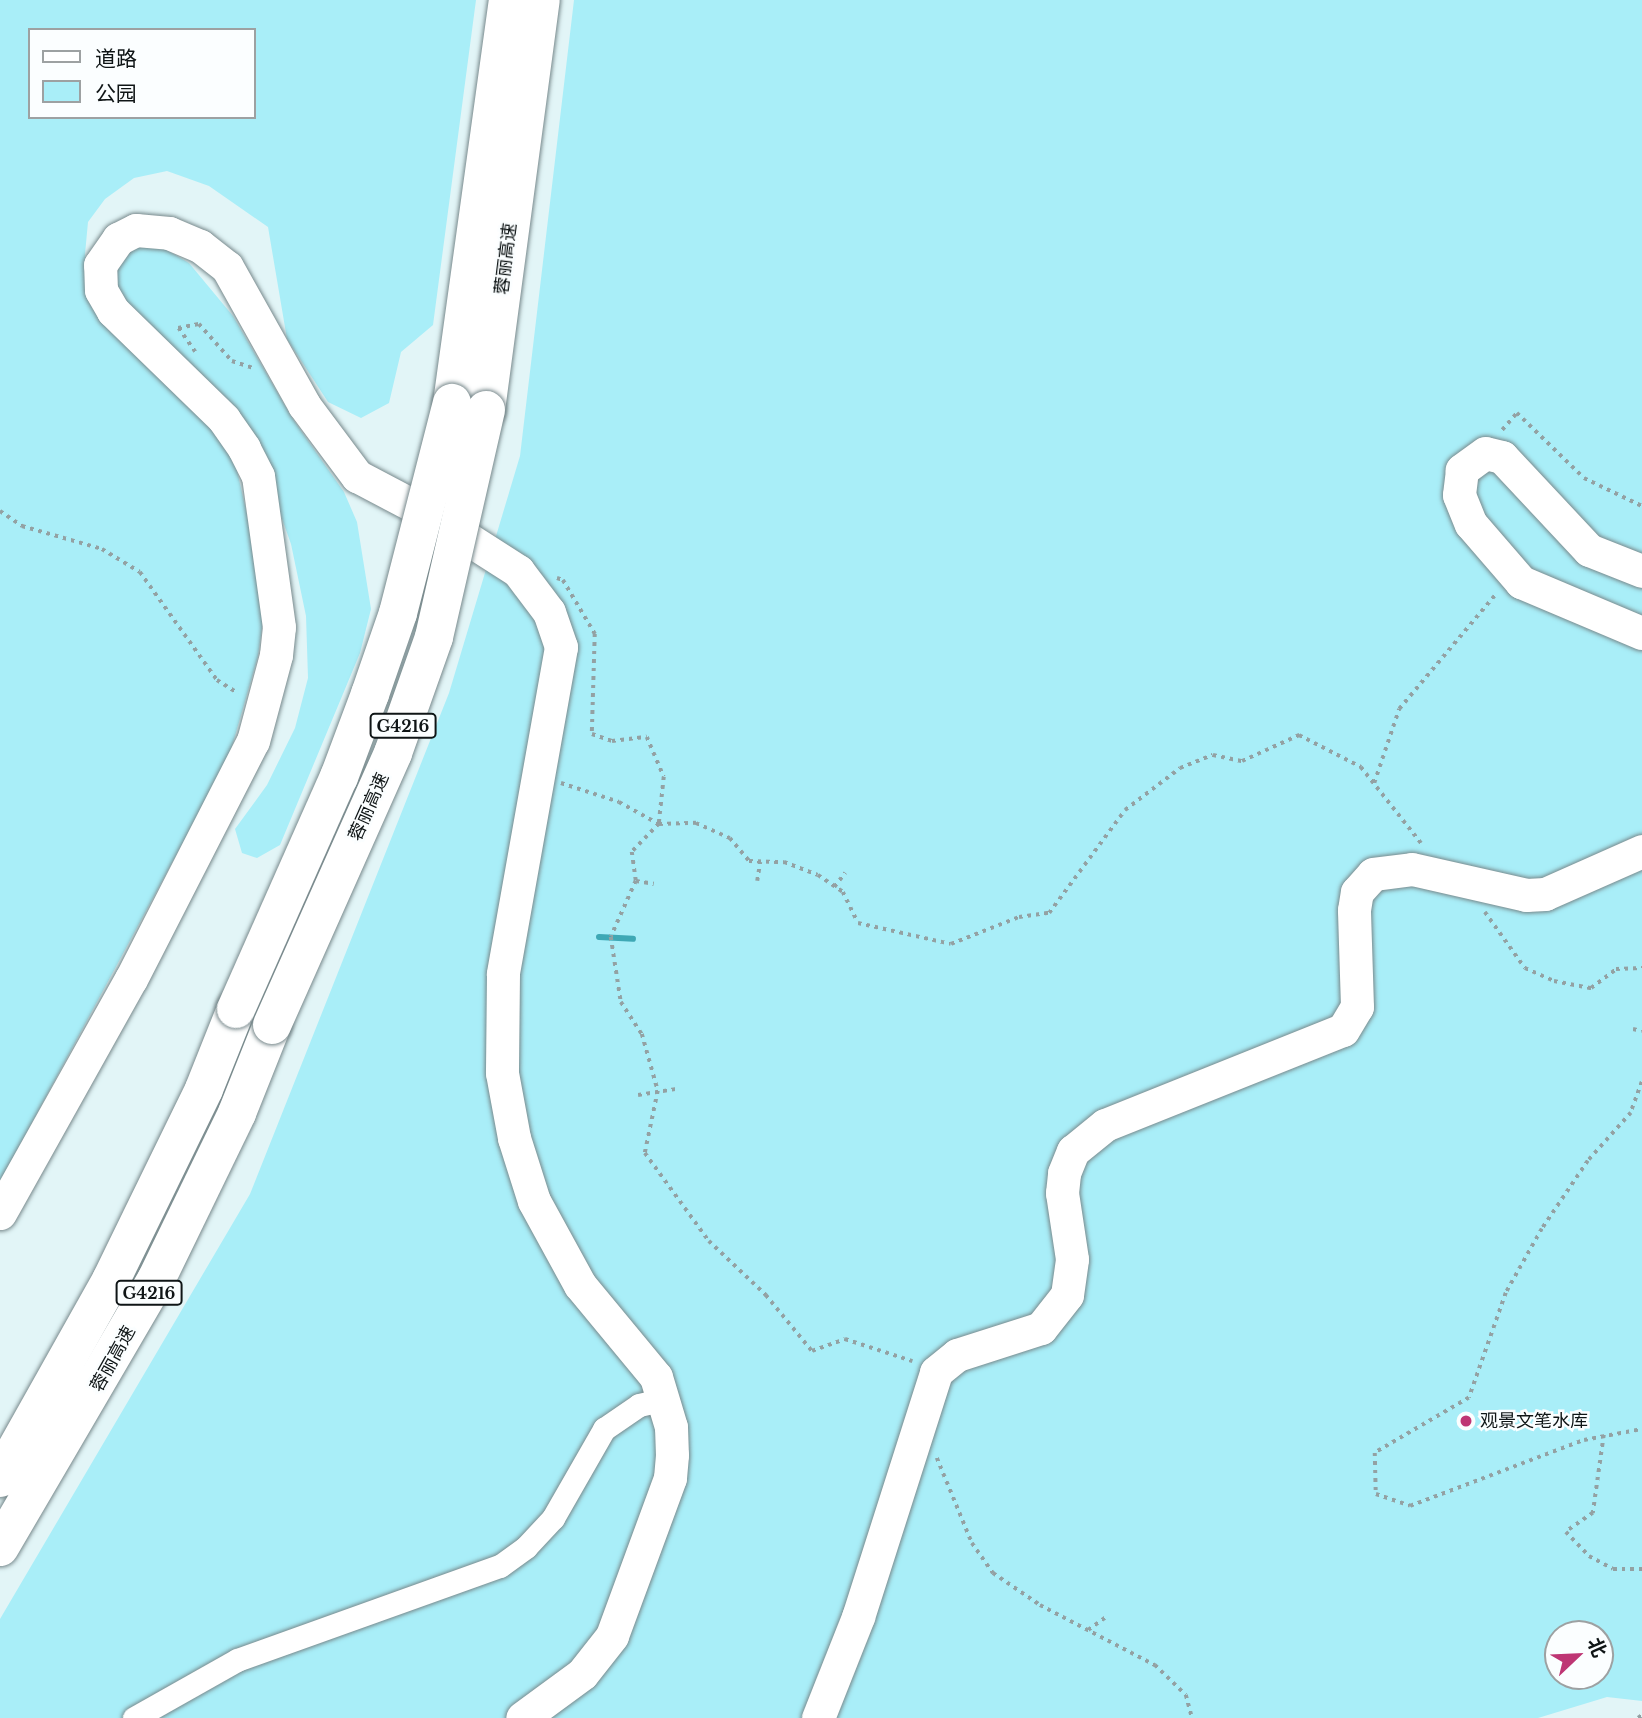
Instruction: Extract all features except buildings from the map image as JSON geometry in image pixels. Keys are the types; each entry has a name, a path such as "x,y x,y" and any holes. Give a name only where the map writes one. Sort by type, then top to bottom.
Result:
{"highway":[{"name":"蓉丽高速","path":"0,1478 123,1256 204,1089 236,1009 339,777 469,407 508,0"},
{"name":"蓉丽高速","path":"0,1547 156,1280 237,1113 272,1025 393,753 425,663 541,0"}],"street":[{"path":"0,1213 131,979 253,741 264,710 279,627 258,475 224,419 106,301 99,278 105,254 118,239 136,230 185,238 226,267 304,405 357,477 505,560 535,589 561,647 541,778 503,974 500,1040 507,1105 523,1170 548,1231 580,1285 640,1353 664,1399 671,1427 670,1478 612,1636 582,1674 522,1718"},
{"path":"1642,571 1589,550 1502,457 1478,455 1462,470 1459,495 1482,541 1513,574 1534,591 1642,633"},
{"path":"818,1718 858,1616 921,1426 936,1372 957,1355 1029,1334 1057,1312 1072,1279 1064,1173 1073,1151 1090,1133 1343,1030 1357,1007 1354,910 1365,880 1390,868 1448,877 1526,895 1545,894 1642,851"},
{"path":"134,1718 237,1660 500,1566 526,1547 553,1518 604,1429 626,1411 664,1399"}],"path":[{"path":"1478,455 1517,413 1584,478 1642,506"},
{"path":"0,511 22,526 102,549 140,572 217,680 264,710"},
{"path":"1374,783 1399,709 1513,574"},
{"path":"551,576 563,580 595,634 592,734 612,741 647,737 664,777 659,824 632,852 636,881 611,937 621,1002 642,1034 658,1091 645,1153 709,1241 766,1295 812,1350 845,1339 895,1352 936,1372"},
{"path":"541,778 619,802 659,824 696,823 730,838 749,861 784,862 834,887 842,892 858,923 950,944 1019,917 1049,914 1125,810 1180,768 1213,755 1242,761 1299,735 1361,767 1448,877 1469,889 1525,968 1591,988 1616,969 1642,968"},
{"path":"757,881 760,862"},
{"path":"834,887 845,873"},
{"path":"636,881 654,884"},
{"path":"1633,1029 1642,1031"},
{"path":"1642,1082 1631,1113 1588,1161 1542,1229 1506,1293 1469,1398 1375,1453 1376,1493 1410,1506 1604,1435 1642,1429"},
{"path":"638,1095 677,1089"},
{"path":"921,1426 951,1482 972,1543 993,1573 1040,1605 1155,1665 1186,1695 1192,1718"},
{"path":"1604,1435 1593,1513 1566,1532 1589,1556 1613,1569 1642,1569"},
{"path":"1088,1629 1107,1616"}],"green space":[{"path":"0,0 476,0 433,325 401,352 389,403 361,418 328,402 287,339 268,227 209,186 167,171 134,178 105,199 88,222 85,254 90,296 212,427 236,466 266,599 258,656 229,757 0,1182"},
{"path":"574,0 1642,0 1642,1701 1607,1697 1538,1718 0,1718 0,1619 250,1194 449,693 520,456"},
{"path":"131,244 165,249 189,263 233,316 292,418 344,492 357,522 371,609 360,653 280,845 257,858 242,853 235,829 267,785 295,728 308,678 306,616 291,544 264,468 116,293 114,270"}],"waterway":[{"path":"599,937 633,939"}],"place":[{"name":"观景文笔水库","path":"1466,1421"}]}
